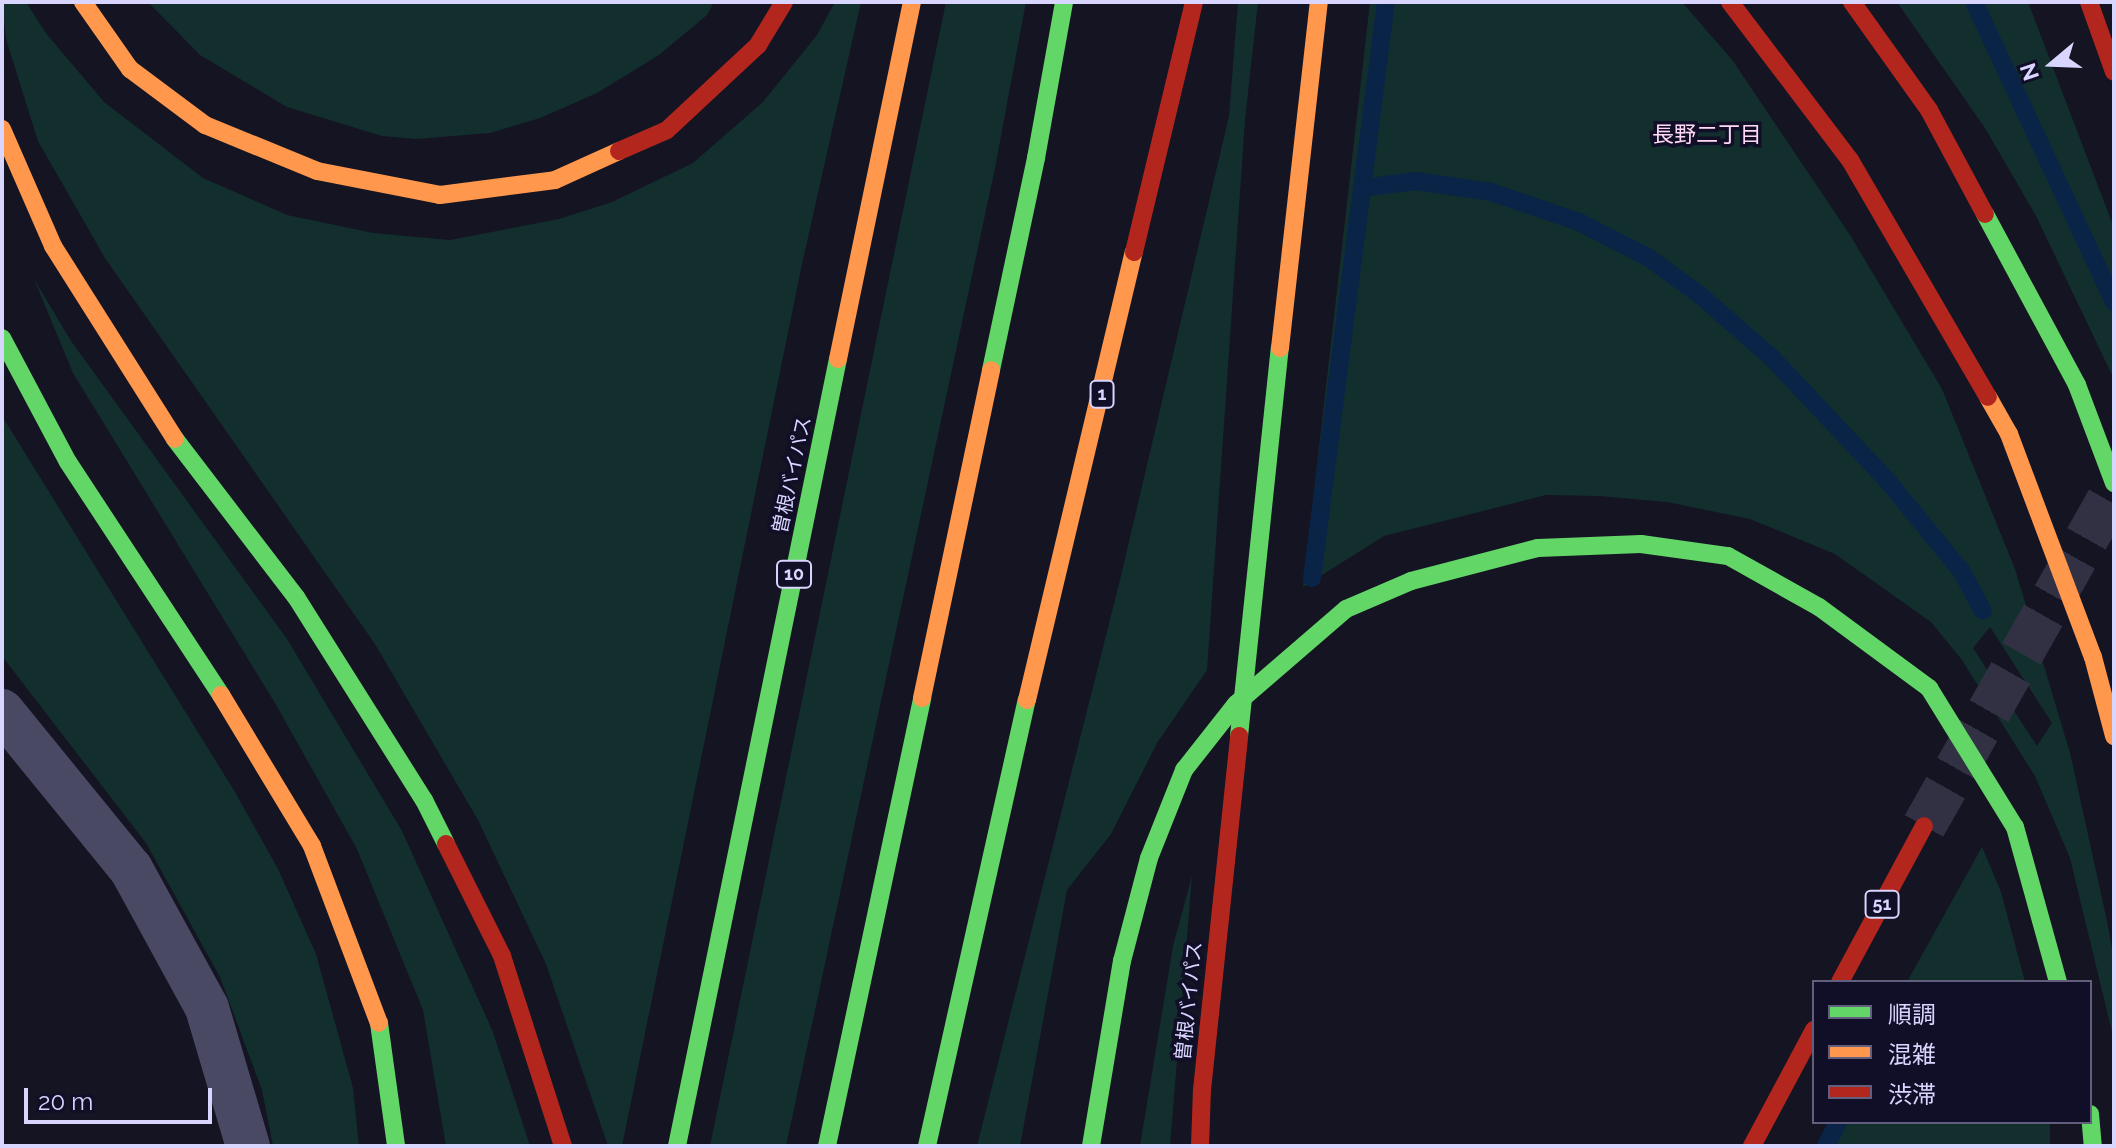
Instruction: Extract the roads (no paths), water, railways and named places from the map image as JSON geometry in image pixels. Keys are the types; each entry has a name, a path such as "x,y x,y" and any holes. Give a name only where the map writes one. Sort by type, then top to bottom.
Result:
{"main road":[{"path":"83,2 130,69 205,125 317,171 440,195 555,180 667,130 758,45 784,2"},
{"name":"曽根バイパス","path":"677,1146 732,864 912,2"},
{"path":"827,1146 1036,158 1064,2"},
{"name":"1","path":"927,1146 1006,786 1194,2"},
{"name":"曽根バイパス","path":"1200,1146 1202,1090 1319,2"},
{"path":"1730,2 1850,160 2009,434 2093,657 2114,736"},
{"path":"1852,2 1929,110 2077,385 2114,483"},
{"path":"2089,2 2114,72"},
{"path":"2,129 53,246 111,339 170,432 296,597 424,800 502,956 563,1143"},
{"path":"2,338 68,462 229,707 312,846 380,1026 396,1146"},
{"path":"1091,1146 1122,961 1149,858 1184,770 1236,704 1346,609 1411,581 1538,548 1641,544 1728,556 1819,607 1929,688 2015,827 2057,980"},
{"name":"51","path":"1841,980 1924,826"},
{"path":"1752,1146 1812,1034"},
{"path":"2091,1124 2093,1146"}],"street":[{"path":"2,711 131,869 207,1008 248,1146"}],"waterway":[{"path":"1312,578 1386,2"},
{"path":"1974,2 2114,302"},
{"path":"1362,188 1416,181 1491,192 1579,222 1649,258 1700,295 1772,358 1886,479 1962,572 1983,611"},
{"path":"1826,1146 1837,1124"}],"tunnel":[{"path":"1924,826 2114,490"}],"district":[{"name":"長野二丁目","path":"1707,135"}]}
